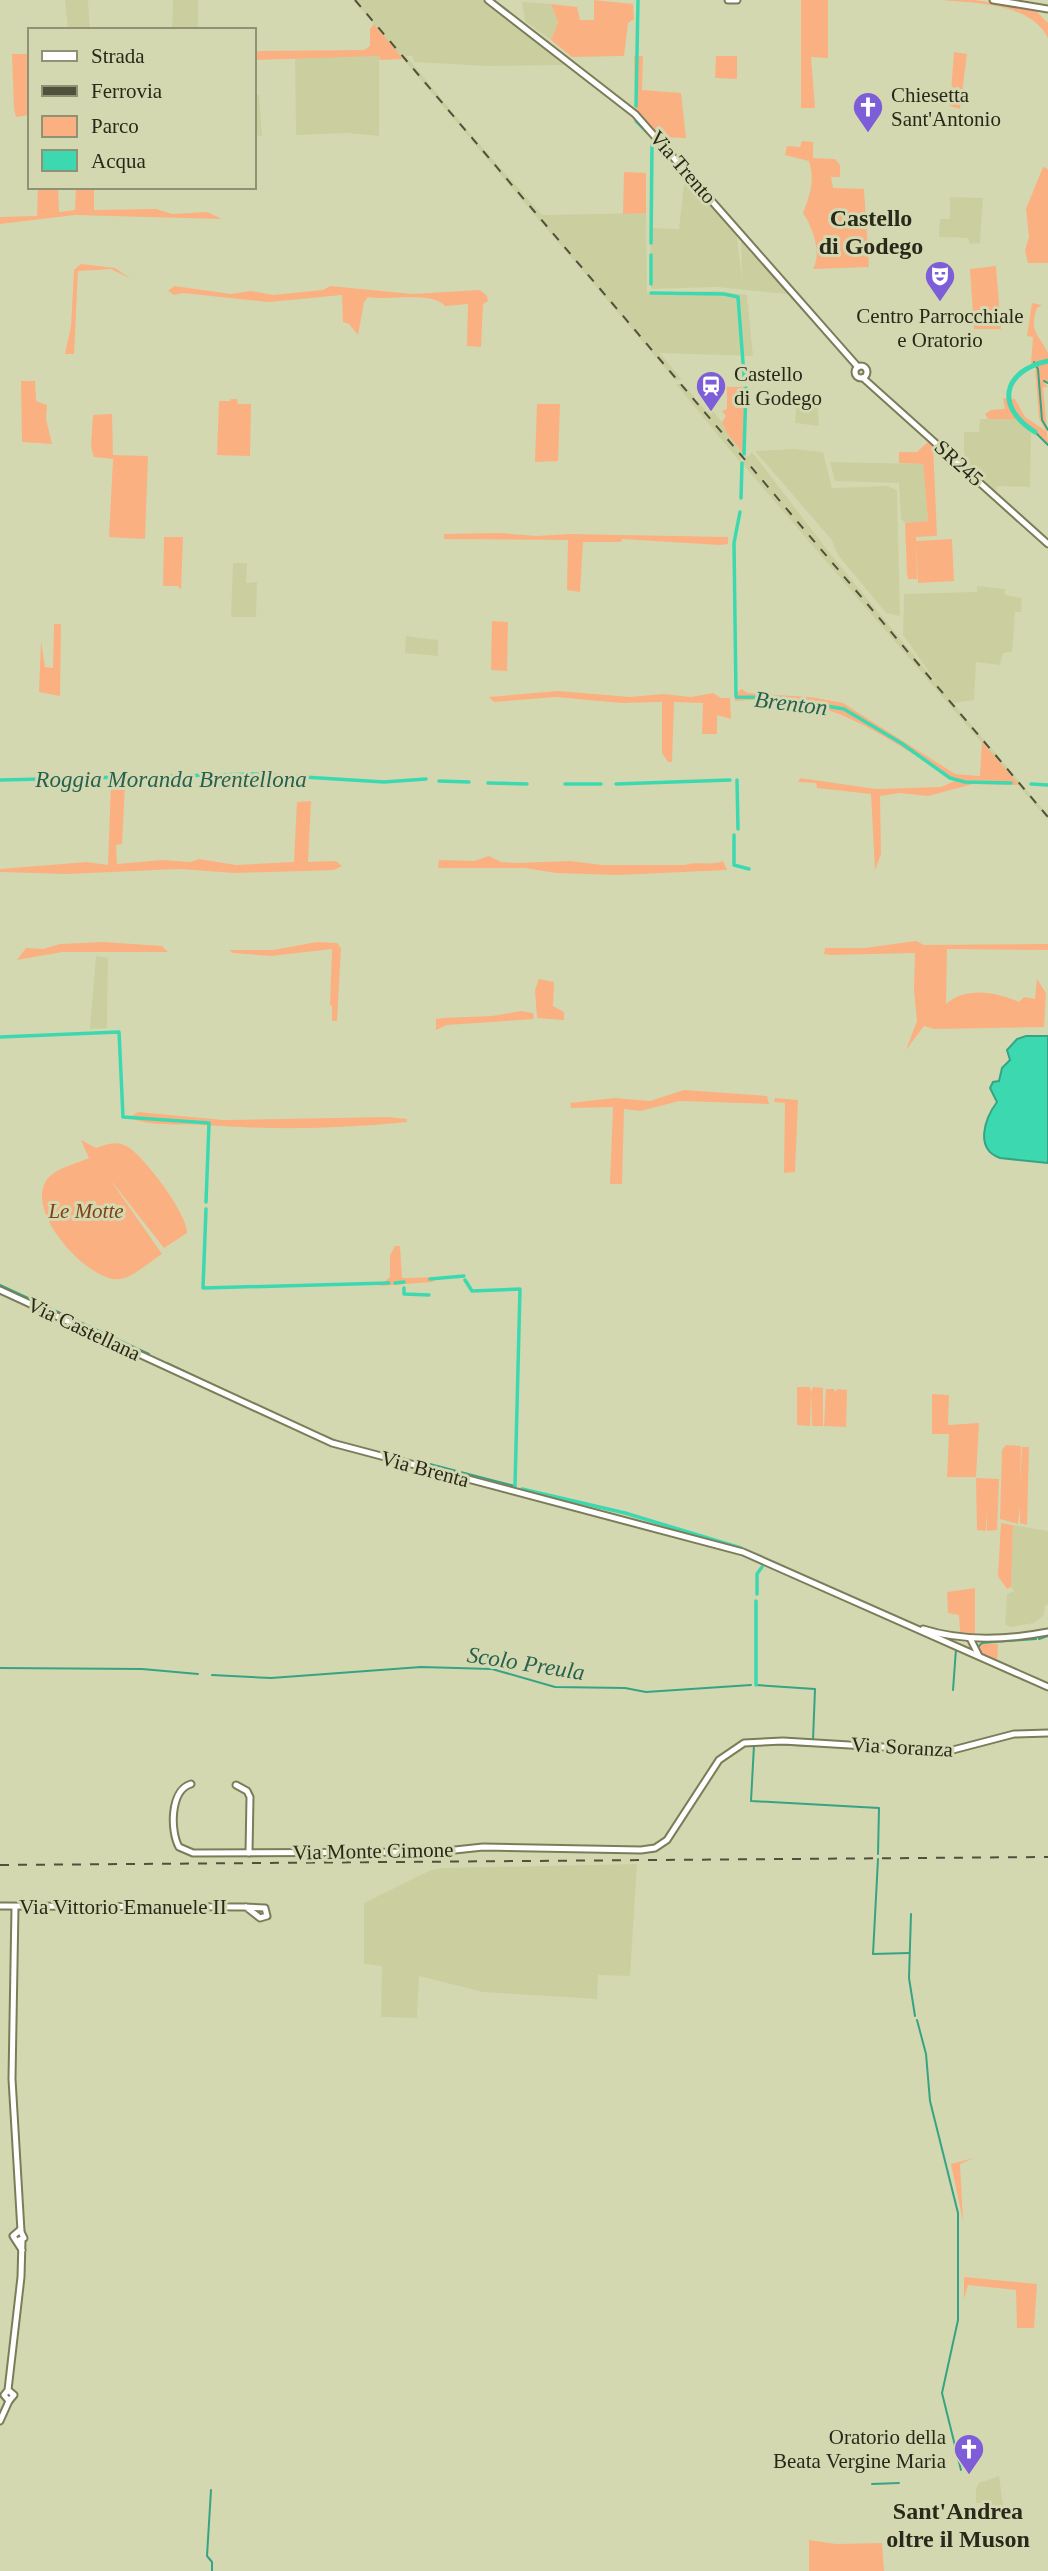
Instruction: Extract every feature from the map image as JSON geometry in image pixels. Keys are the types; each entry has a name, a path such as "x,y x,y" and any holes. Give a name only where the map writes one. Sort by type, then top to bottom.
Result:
{"main road":[{"name":"Via Trento","path":"488,0 635,114 857,368 866,369 865,377 870,382"},
{"path":"728,0 737,0"},
{"path":"993,0 1048,9"},
{"name":"SR245","path":"870,382 1048,544"},
{"name":"Via Castellana","path":"1,1290 164,1366"},
{"name":"Via Brenta","path":"164,1366 345,1448 696,1539 780,1567 799,1577"},
{"name":"Via Brenta","path":"696,1539 754,1558 799,1577 972,1651 1048,1688"},
{"path":"900,1621 934,1633 989,1639"},
{"path":"972,1651 977,1642 1048,1632"},
{"path":"970,1638 972,1651"},
{"name":"Via Soranza","path":"641,1850 655,1848 667,1840 722,1757 732,1748 754,1741 950,1751 1014,1734 1048,1733"},
{"name":"Via Monte Cimone","path":"191,1784 180,1790 176,1800 175,1837 179,1847 193,1853 464,1849 641,1850"},
{"path":"236,1785 247,1791 250,1801 249,1853"},
{"name":"Via Vittorio Emanuele II","path":"0,1906 246,1907 259,1912"},
{"path":"15,1907 12,2079 20,2228 24,2235 20,2241"},
{"path":"0,2421 9,2401 4,2393 22,2277 22,2250 20,2241 13,2235 20,2228"}],"shaded area":[{"path":"65,0 88,0 90,28 68,28"},
{"path":"173,0 198,0 198,28 172,28"},
{"path":"353,0 485,0 569,65 487,66 414,62 412,56 406,56 473,137 469,137"},
{"path":"522,2 551,4 558,22 551,40 525,21"},
{"path":"295,56 379,56 379,136 348,133 296,135"},
{"path":"256,95 259,95 262,136 256,135"},
{"path":"471,140 476,140 542,215 646,213 647,293 717,291 747,295 753,356 660,353 682,380 675,380"},
{"path":"685,175 737,237 742,279 741,237 787,290 787,294 717,287 651,289 650,228 679,229"},
{"path":"950,197 983,198 980,243 970,244 968,238 939,237 940,219 950,219"},
{"path":"676,384 683,384 707,412 711,409 722,422 743,453 740,462"},
{"path":"817,395 819,426 795,423 797,400"},
{"path":"980,419 1018,419 1031,429 1030,487 997,486 995,492 964,463 964,432 979,432"},
{"path":"793,449 823,452 832,488 887,486 897,490 900,616 886,613 838,555 831,539 755,451"},
{"path":"752,452 832,556 939,686 903,635 904,594 977,592 977,586 1005,589 1005,595 1022,598 1021,612 1015,612 1012,652 1003,653 1000,665 976,662 974,700 953,703 1048,815 1048,820 743,464 745,455 748,457"},
{"path":"830,462 923,464 928,521 905,523 901,519 899,483 835,481"},
{"path":"233,563 247,563 246,583 257,582 256,617 231,617"},
{"path":"406,636 438,640 438,656 405,653"},
{"path":"96,956 108,958 107,1028 90,1029"},
{"path":"1013,1525 1048,1531 1048,1605 1045,1605 1044,1615 1034,1623 1010,1627 1005,1624 1007,1594 1014,1591 1011,1587"},
{"path":"637,1864 630,1976 598,1975 597,1999 483,1992 419,1976 417,2018 381,2017 382,1966 364,1964 364,1903 431,1870 442,1868"},
{"path":"999,2476 1005,2519 983,2522 981,2503 976,2503 976,2489 979,2483"}],"green space":[{"path":"594,0 633,4 634,19 628,23 624,56 572,57 551,40 558,22 551,4 577,7 580,20 594,20"},
{"path":"801,0 828,0 828,58 811,57 815,108 801,108"},
{"path":"942,0 975,0 1035,10 1048,23 1048,38 1040,26 1016,11 986,4"},
{"path":"374,24 403,59 380,60 379,56 256,60 256,52 260,51 364,50 370,46 370,29"},
{"path":"954,52 967,54 960,109 950,106"},
{"path":"12,54 28,54 28,115 16,117"},
{"path":"634,56 643,56 642,90 681,93 686,138 659,137 635,108"},
{"path":"716,56 737,56 737,79 715,78"},
{"path":"802,141 813,142 813,158 835,159 840,165 840,177 831,177 833,188 864,189 869,267 813,269 817,256 815,241 803,213 811,188 809,161 785,155 787,146 800,147"},
{"path":"1043,167 1048,169 1048,263 1028,263 1025,250 1029,237 1026,209"},
{"path":"624,172 646,173 646,213 623,214"},
{"path":"38,189 58,189 59,212 75,210 76,189 94,189 94,210 156,209 172,214 207,212 222,219 75,215 0,224 0,217 37,216"},
{"path":"81,264 115,268 131,279 111,269 78,271 74,354 65,354 71,326 74,270"},
{"path":"996,266 1001,329 974,329 970,269"},
{"path":"174,286 231,294 251,291 273,295 323,290 330,286 412,294 480,290 487,296 488,301 483,304 481,347 467,346 468,304 445,306 430,299 368,297 364,302 358,335 349,324 343,322 342,295 269,302 183,293 174,295 168,291"},
{"path":"1032,303 1042,305 1037,308 1034,328 1048,353 1048,382 1043,382 1048,387 1043,387 1048,444 1018,419 988,419 985,414 991,410 1005,409 1003,398 1015,399 1025,417 1046,431 1039,418 1035,366 1031,363 1033,337 1027,336"},
{"path":"21,381 35,381 36,401 47,405 46,419 52,444 22,442"},
{"path":"722,387 745,387 747,393 743,453 722,422 726,416 722,411 727,409 727,390"},
{"path":"237,399 238,404 251,404 250,456 217,455 219,401"},
{"path":"537,404 560,404 558,461 535,462"},
{"path":"112,414 113,455 148,456 145,539 109,537 113,459 94,457 91,447 93,415"},
{"path":"929,441 933,444 937,536 916,537 916,541 952,539 954,581 918,583 916,542 917,579 908,579 905,523 928,521 923,464 899,463 899,452 917,452"},
{"path":"499,533 537,536 569,534 728,537 728,544 622,539 621,542 583,542 580,592 567,590 568,540 444,539 444,534"},
{"path":"164,537 183,537 181,590 178,586 163,586"},
{"path":"492,621 508,622 507,671 491,670"},
{"path":"54,624 61,624 60,696 39,692 41,641 45,667 53,668"},
{"path":"741,689 748,693 810,697 843,703 955,774 980,776 982,742 1019,785 973,784 928,796 900,793 880,796 881,854 875,870 871,794 817,788 816,783 798,782 800,778 876,789 941,787 955,781 856,721 835,712 790,702 735,701 735,695"},
{"path":"558,691 630,697 663,694 691,697 713,693 721,698 730,698 731,719 717,715 717,734 702,734 703,703 674,702 672,762 668,762 662,753 662,702 621,703 556,697 494,702 489,697"},
{"path":"111,784 125,784 122,844 116,845 117,864 162,860 191,862 199,859 236,865 294,862 297,802 311,801 308,862 336,861 342,866 334,870 235,873 179,869 67,874 0,872 0,869 87,862 108,865"},
{"path":"489,856 501,862 570,861 602,865 685,865 723,861 727,870 618,875 556,873 525,868 438,868 439,860 474,861"},
{"path":"916,941 924,945 1048,944 1048,950 947,949 946,1004 962,995 981,992 1019,1002 1024,997 1035,999 1037,979 1046,993 1044,1027 934,1029 924,1026 906,1050 917,1021 915,953 824,954 825,948 865,948"},
{"path":"104,942 162,946 168,952 62,952 17,960 26,948 43,949 60,944"},
{"path":"317,942 337,943 341,948 337,1021 332,1021 330,1005 332,949 271,956 233,953 229,950 273,950"},
{"path":"539,979 554,982 553,1006 564,1012 564,1020 537,1018 535,990"},
{"path":"521,1011 533,1013 534,1019 447,1025 436,1030 436,1019 492,1016"},
{"path":"684,1090 767,1096 769,1104 679,1101 640,1111 624,1109 622,1184 610,1184 613,1107 571,1108 570,1103 614,1098 650,1101"},
{"path":"775,1098 798,1100 795,1172 784,1173 785,1103 774,1102"},
{"path":"138,1112 223,1120 387,1117 407,1119 407,1122 255,1128 166,1124 130,1117"},
{"name":"Le Motte","path":"81,1140 96,1148 116,1143 135,1152 164,1187 186,1225 187,1233 164,1248 109,1178 162,1254 126,1278 108,1278 76,1257 50,1224 43,1206 43,1190 50,1176 89,1158"},
{"path":"395,1246 400,1246 402,1278 448,1277 437,1278 432,1282 379,1286 390,1277 390,1255"},
{"path":"797,1387 810,1387 810,1426 797,1425"},
{"path":"813,1387 823,1388 823,1426 812,1426"},
{"path":"826,1389 834,1389 835,1392 838,1389 847,1390 846,1427 824,1426"},
{"path":"932,1394 949,1395 948,1425 979,1423 976,1477 947,1477 949,1434 932,1434"},
{"path":"1006,1445 1021,1446 1020,1485 1022,1447 1029,1447 1027,1525 1020,1523 1020,1506 1018,1524 1000,1519 1002,1450"},
{"path":"976,1478 999,1479 997,1530 987,1531 987,1511 986,1531 977,1530"},
{"path":"1001,1523 1013,1525 1011,1587 1007,1589 998,1576"},
{"path":"975,1588 975,1634 960,1632 959,1615 948,1613 947,1592"},
{"path":"982,1644 998,1644 997,1662 979,1653 978,1648"},
{"path":"974,2158 960,2164 963,2221 951,2164"},
{"path":"964,2277 1037,2284 1034,2328 1017,2328 1016,2290 968,2285 964,2299"},
{"path":"809,2540 836,2544 882,2543 884,2571 809,2571"}],"water":[{"path":"1026,1036 1048,1036 1048,1163 1000,1158 992,1154 984,1141 986,1124 997,1102 990,1088 993,1082 999,1081 1002,1068 1010,1060 1007,1050 1017,1039"}],"waterway":[{"name":"Brenton","path":"636,106 638,0"},
{"name":"Brenton","path":"636,121 648,133"},
{"name":"Brenton","path":"651,243 652,144"},
{"name":"Brenton","path":"651,255 651,284"},
{"name":"Brenton","path":"651,293 724,294 738,297 744,376"},
{"path":"1035,432 1014,412 1009,401 1009,391 1013,381 1021,373 1048,361"},
{"path":"1034,362 1038,369 1042,420 1048,430"},
{"path":"1044,381 1048,383"},
{"name":"Brenton","path":"744,454 746,388"},
{"path":"1035,432 1048,445"},
{"name":"Brenton","path":"741,498 742,463"},
{"name":"Brenton","path":"740,512 734,543 736,697 781,698 844,709 901,743 950,778 965,782 1011,783"},
{"name":"Roggia Moranda Brentellona","path":"0,780 255,774 384,782 426,779"},
{"name":"Roggia Moranda Brentellona","path":"616,784 730,780"},
{"name":"Roggia Moranda Brentellona","path":"737,780 738,829"},
{"name":"Roggia Moranda Brentellona","path":"439,781 469,782"},
{"name":"Roggia Moranda Brentellona","path":"488,783 527,784"},
{"name":"Roggia Moranda Brentellona","path":"565,784 601,784"},
{"name":"Brenton","path":"1031,784 1048,785"},
{"name":"Roggia Moranda Brentellona","path":"734,835 734,865 749,869"},
{"path":"0,1037 119,1032 123,1117 209,1123 206,1202"},
{"path":"206,1209 203,1288 389,1283"},
{"path":"430,1279 464,1276"},
{"path":"465,1280 472,1291 520,1289 515,1486"},
{"path":"395,1283 404,1282"},
{"path":"0,1285 149,1354"},
{"path":"404,1288 404,1294 429,1295"},
{"path":"167,1363 294,1423"},
{"path":"322,1435 336,1441"},
{"path":"426,1463 515,1486"},
{"path":"522,1489 625,1513 741,1548"},
{"path":"757,1594 757,1574 762,1567"},
{"path":"756,1601 756,1685"},
{"path":"1039,1639 1048,1636"},
{"path":"977,1648 982,1643 1036,1639"},
{"path":"953,1690 956,1649 980,1660"},
{"name":"Scolo Preula","path":"212,1675 271,1678 421,1667 492,1669 555,1687 625,1688 646,1692 751,1685"},
{"name":"Scolo Preula","path":"0,1668 142,1669 198,1674"},
{"path":"1001,1669 1018,1677"},
{"path":"1022,1679 1035,1684"},
{"path":"756,1685 815,1689 813,1740"},
{"path":"1038,1686 1048,1690"},
{"path":"1016,1731 1033,1731"},
{"path":"772,1744 813,1746"},
{"path":"754,1745 751,1801 879,1808 878,1854"},
{"path":"878,1859 873,1954 909,1953"},
{"path":"911,1914 909,1978 915,2016"},
{"path":"917,2020 926,2054 930,2101 958,2213 958,2320 942,2393 961,2470"},
{"path":"872,2484 899,2483"},
{"path":"211,2490 207,2556 212,2562 212,2571"}],"railway":[{"path":"355,0 1048,817"},
{"path":"0,1865 1048,1857"}],"place":[{"name":"Chiesetta Sant'Antonio","path":"868,134"},
{"name":"Centro Parrocchiale e Oratorio","path":"940,303"},
{"name":"Castello di Godego","path":"711,413"},
{"name":"Oratorio della Beata Vergine Maria","path":"969,2476"}],"district":[{"name":"Castello di Godego","path":"871,232"},
{"name":"Sant'Andrea oltre il Muson","path":"958,2525"}]}
